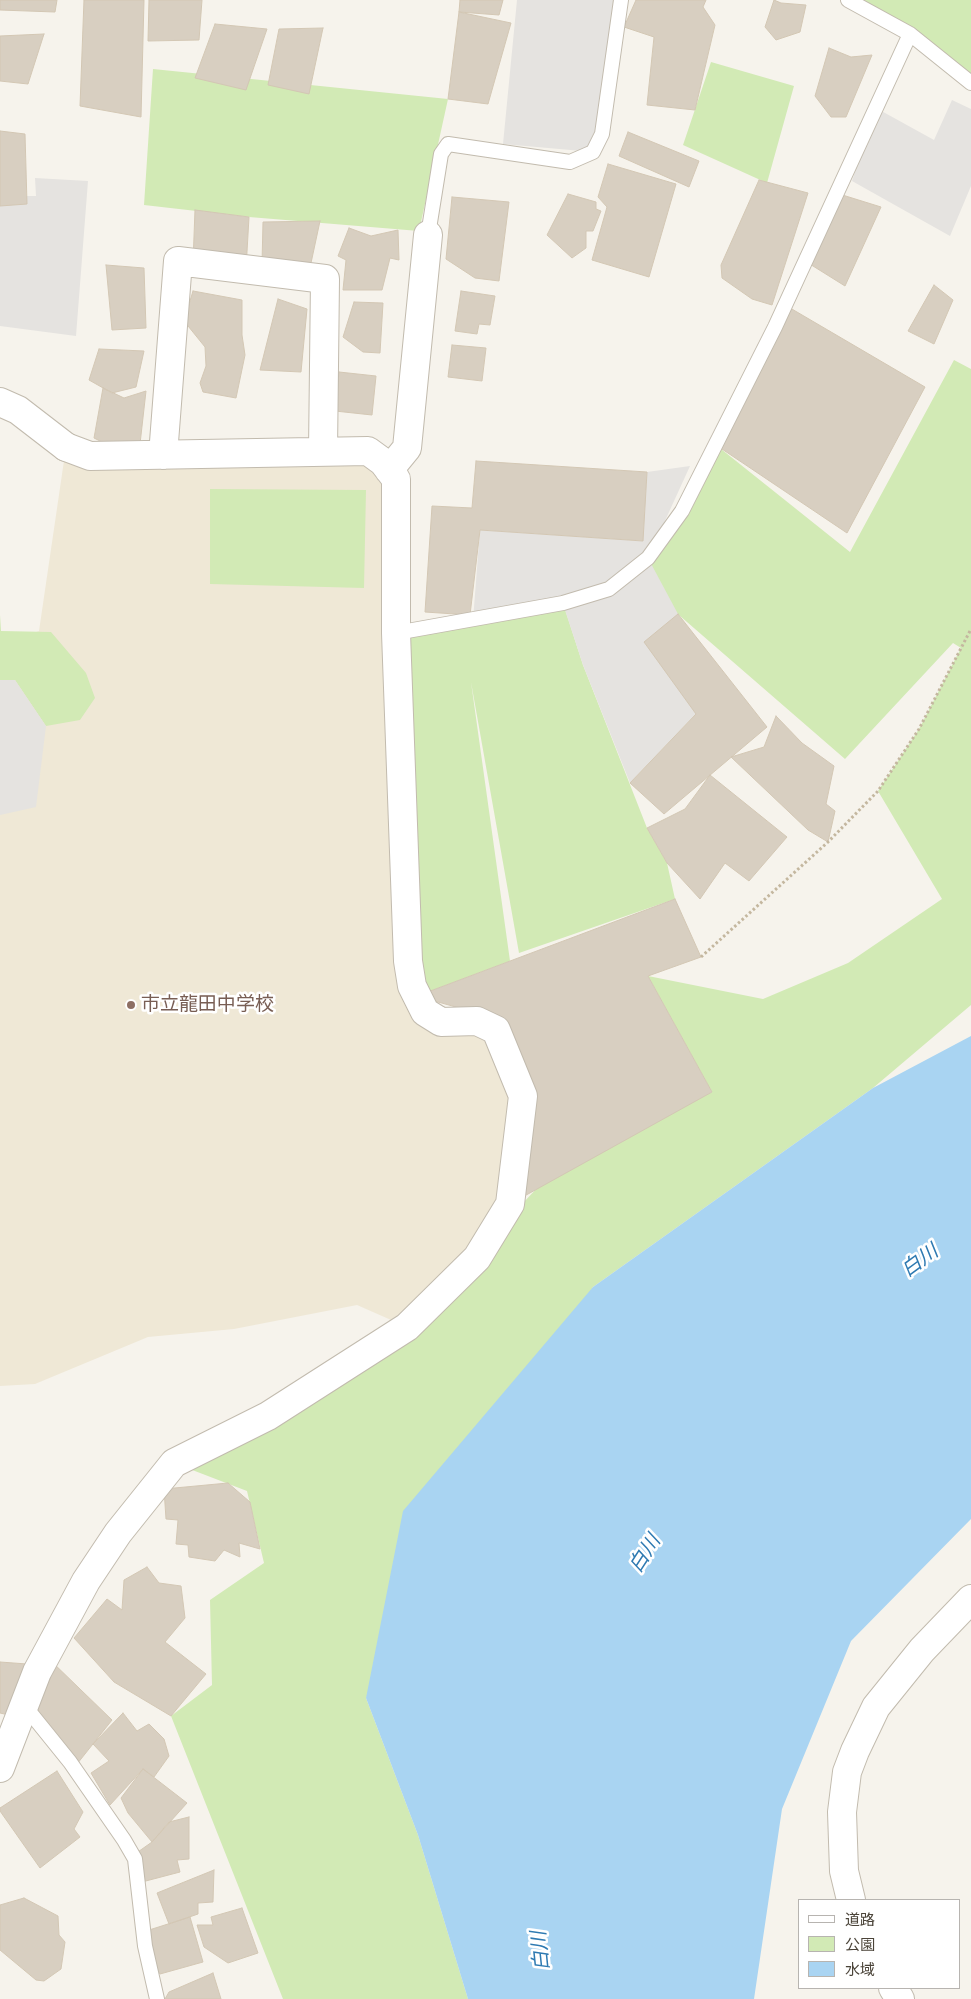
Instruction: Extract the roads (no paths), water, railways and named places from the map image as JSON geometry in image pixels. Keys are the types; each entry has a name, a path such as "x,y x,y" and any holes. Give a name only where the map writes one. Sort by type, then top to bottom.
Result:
{"street":[{"path":"389,470 407,448 428,235"},
{"path":"163,455 178,261 325,279 323,452"},
{"path":"0,402 18,410 66,447 90,456 368,451 383,462 396,479 396,633 408,961 412,986 425,1012 441,1022 477,1021 496,1030 522,1096 510,1204 477,1258 407,1328 268,1416 174,1463 140,1503 86,1581 37,1672 0,1768"},
{"path":"851,1899 844,1871 842,1812 847,1772 854,1751 865,1727 881,1700 922,1650 971,1599"}],"lane":[{"path":"428,235 441,154 448,144 570,162 593,152 602,134 621,0"},
{"path":"848,0 910,34 971,83"},
{"path":"396,633 563,604 608,589 648,558 682,511 775,327 910,34"},
{"path":"24,1705 70,1762 124,1840 135,1860 145,1946 157,1999"}],"water":[{"name":"白川","path":"971,1036 971,1519 851,1641 782,1809 754,1999 468,1999 418,1835 366,1698 403,1511 593,1287 873,1088"}],"place":[{"name":"市立龍田中学校","path":"131,1005"}]}
